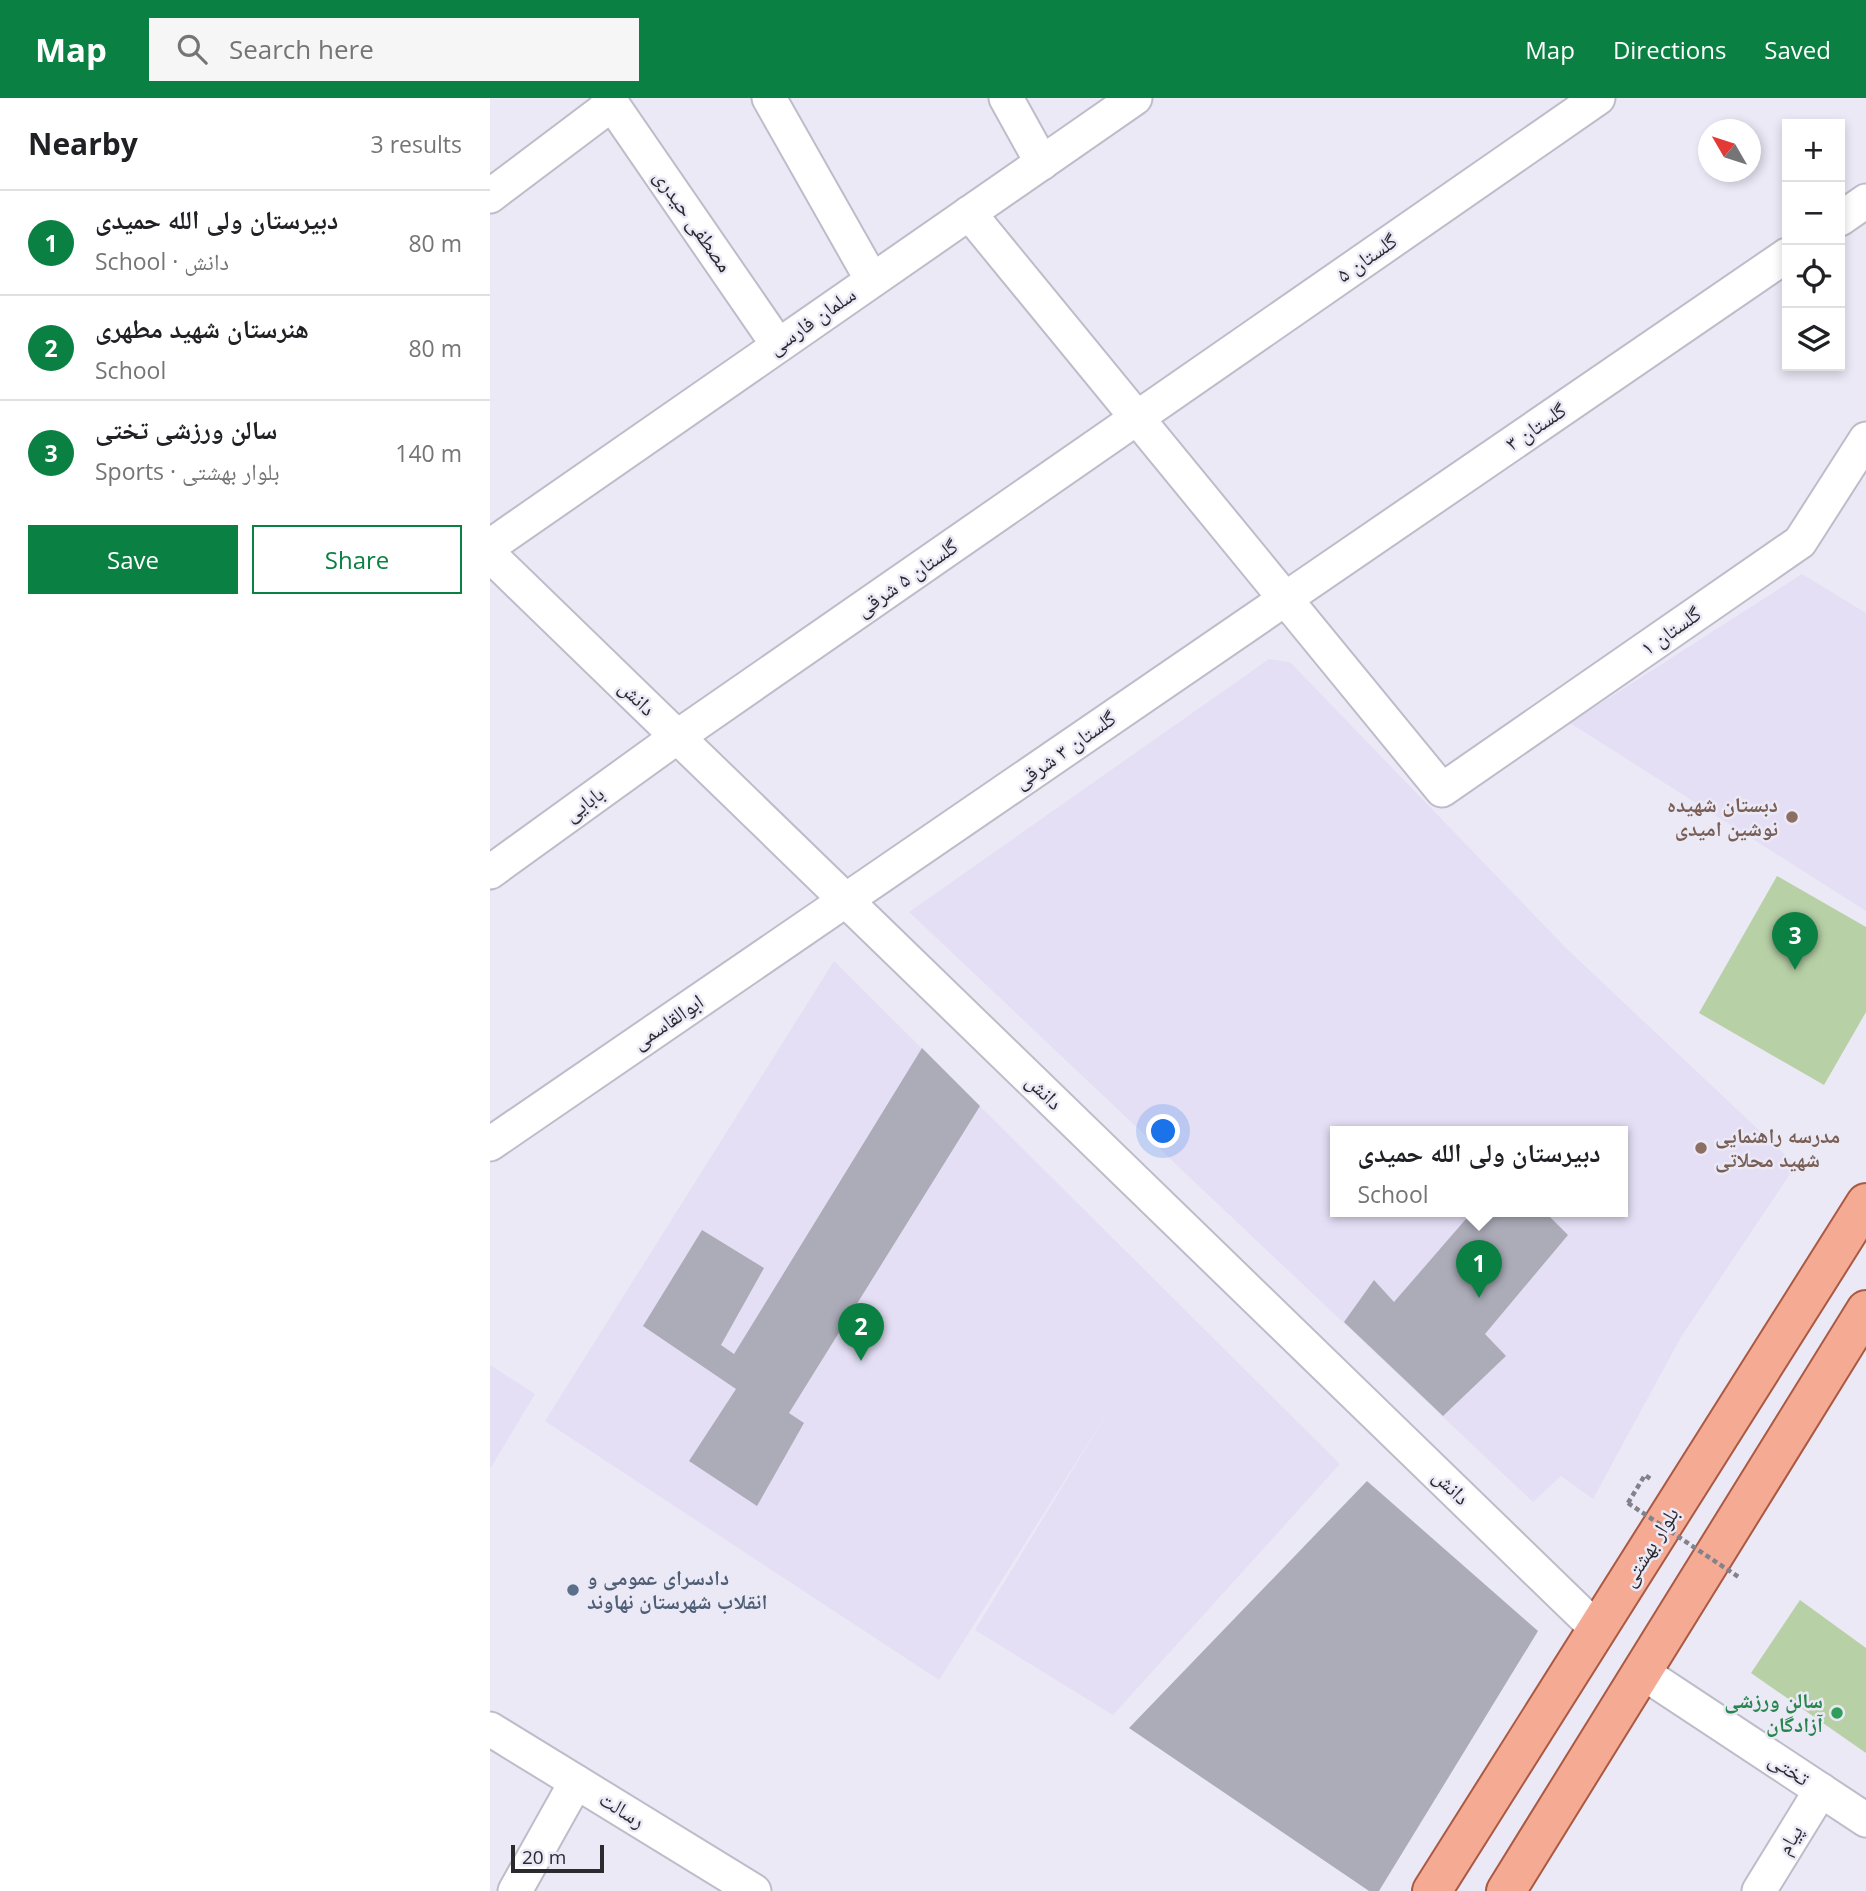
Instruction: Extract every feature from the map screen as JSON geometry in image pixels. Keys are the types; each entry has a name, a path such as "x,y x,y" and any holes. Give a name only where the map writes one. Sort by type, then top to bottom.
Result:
{"main road":[{"name":"بلوار بهشتی","path":"1432,1891 1866,1202"},
{"path":"1506,1891 1864,1317"},
{"path":"1598,1630 1642,1672"}],"street":[{"path":"769,98 872,280"},
{"path":"1006,98 1042,163"},
{"name":"سلمان فارسی","path":"490,546 1135,98"},
{"name":"گلستان ۵","path":"1136,418 1598,98"},
{"path":"490,196 610,101"},
{"name":"مصطفی حیدری","path":"610,101 778,345"},
{"path":"1845,216 1866,201"},
{"path":"968,213 1284,599"},
{"name":"گلستان ۳","path":"1284,599 1782,258"},
{"name":"گلستان ۵ شرقی","path":"677,737 1136,418"},
{"name":"گلستان ۱","path":"1284,599 1442,790 1800,542 1866,439"},
{"name":"دانش","path":"490,555 1598,1630"},
{"name":"گلستان ۳ شرقی","path":"846,901 1284,599"},
{"name":"بابایی","path":"490,872 677,737"},
{"name":"ابوالقاسمی","path":"490,1144 846,901"},
{"name":"تختی","path":"1642,1672 1866,1820"},
{"name":"رسالت","path":"490,1729 576,1782 712,1880 754,1891"},
{"path":"515,1891 576,1782"},
{"name":"پیام","path":"1759,1891 1821,1790"}],"path":[{"path":"1628,1503 1740,1578"}],"shaded area":[{"name":"دبستان شهیده نوشین امیدی","path":"1802,574 1866,613 1866,911 1570,723"},
{"path":"1269,659 1290,662 1567,949 1796,1165 1681,1337 1593,1499 1561,1476 1533,1502 909,912"},
{"path":"834,961 1340,1464 1113,1715 975,1630 1114,1402 939,1680 545,1421"},
{"path":"490,1365 535,1394 490,1469"}],"green space":[{"path":"1777,876 1866,927 1866,1012 1824,1085 1699,1013"},
{"name":"سالن ورزشی آزادگان","path":"1800,1600 1866,1648 1866,1753 1751,1673"}],"building":[{"path":"922,1048 980,1106 789,1413 804,1423 757,1506 689,1461 736,1389 643,1326 702,1230 764,1268 721,1345 734,1354"},
{"path":"1468,1217 1550,1217 1568,1235 1485,1334 1506,1356 1443,1416 1344,1322 1374,1280 1394,1302"},
{"path":"1367,1481 1538,1631 1379,1891 1369,1891 1129,1728"}],"place":[{"name":"دبستان شهیده نوشین امیدی","path":"1792,817"},
{"name":"سالن ورزشی تختی","path":"1795,970"},
{"name":"مدرسه راهنمایی شهید محلاتی","path":"1701,1148"},
{"name":"دبیرستان ولی الله حمیدی","path":"1479,1298"},
{"name":"هنرستان شهید مطهری","path":"861,1361"},
{"name":"دادسرای عمومی و انقلاب شهرستان نهاوند","path":"573,1590"},
{"name":"سالن ورزشی آزادگان","path":"1837,1713"}]}
